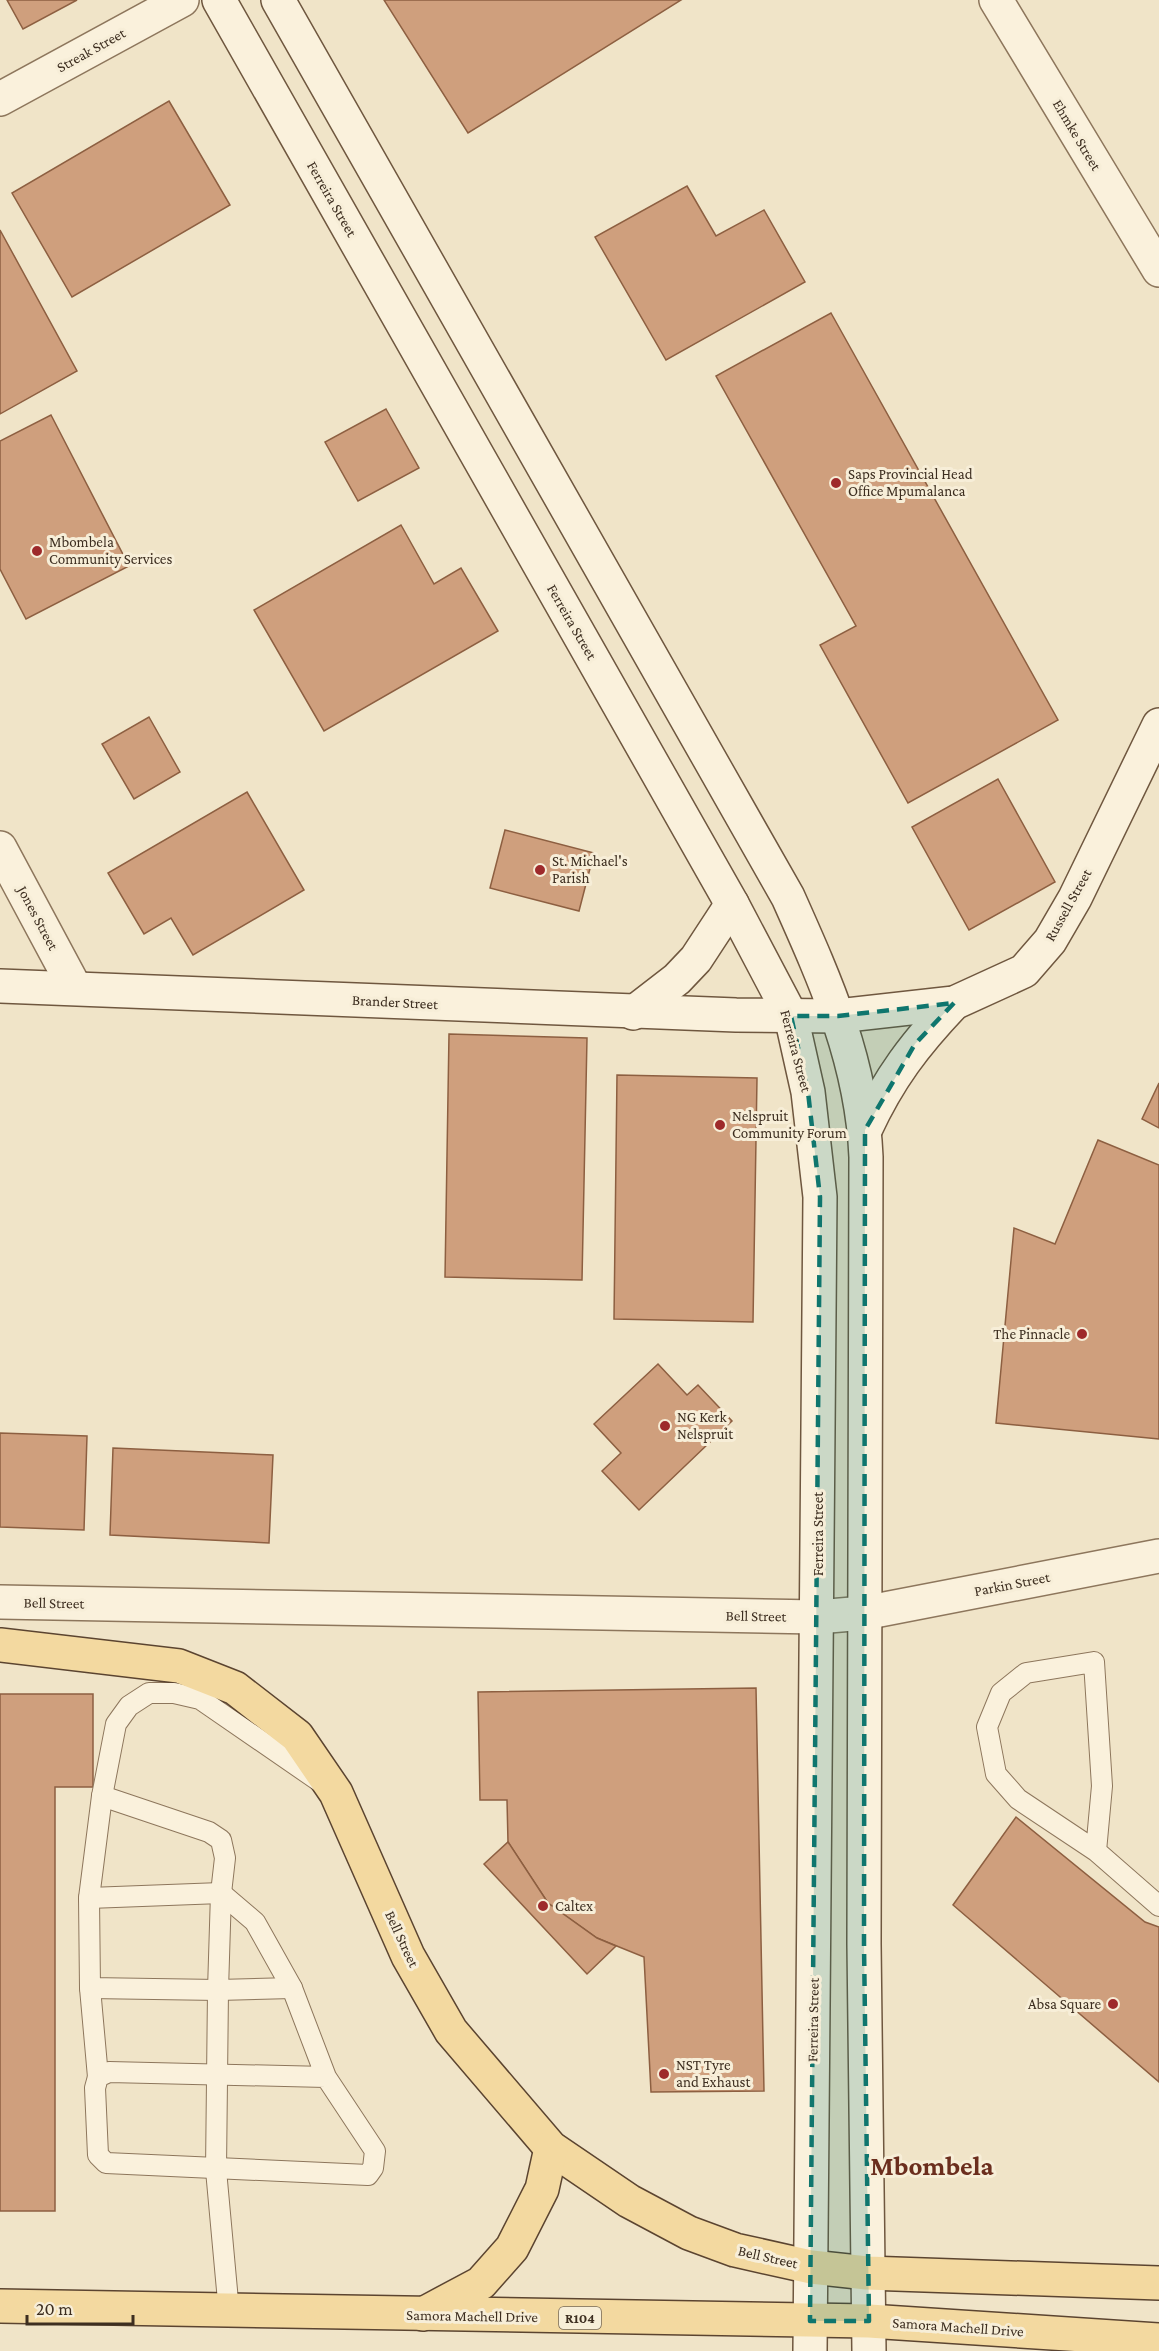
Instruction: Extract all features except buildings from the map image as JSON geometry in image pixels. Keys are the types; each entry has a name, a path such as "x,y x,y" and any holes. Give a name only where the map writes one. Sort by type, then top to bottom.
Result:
{"main road":[{"name":"Streak Street","path":"0,99 182,0"},
{"name":"Ferreira Street","path":"219,0 732,904 790,1016 808,1092 820,1197 810,2336"},
{"path":"278,0 788,897 838,1016 862,1106 865,1130 864,1872 869,2336"},
{"name":"Ehmke Street","path":"996,0 1159,270"},
{"name":"Russell Street","path":"790,1016 838,1016 954,1003 1024,971 1050,941 1075,898 1159,725"},
{"name":"Jones Street","path":"0,848 75,988"},
{"path":"633,1013 676,979 696,959 732,904"},
{"name":"Brander Street","path":"0,986 633,1013 790,1016"},
{"path":"865,1130 883,1092 915,1044 954,1003"},
{"name":"Parkin Street","path":"864,1613 1159,1556"},
{"name":"Bell Street","path":"0,1602 817,1617 864,1613"},
{"name":"Bell Street","path":"0,1645 179,1666 235,1688 297,1736 336,1792 408,1956 451,2031 551,2148 628,2201 688,2233 735,2250 811,2267"},
{"path":"814,1871 864,1872"},
{"path":"420,2315 481,2283 512,2248 542,2189 551,2148"},
{"path":"811,2267 867,2272 1159,2283"},
{"name":"Samora Machell Drive","path":"0,2306 420,2315 810,2336 1159,2340"}],"lane":[{"path":"1096,1851 1102,1785 1094,1662 1026,1673 1001,1694 987,1727 996,1774 1018,1799 1096,1851 1159,1906"},
{"path":"89,1898 221,1893 255,1922 292,1988 326,2077 375,2151 373,2168 368,2175 216,2170 106,2163 98,2156 95,2088 98,2077 90,1988 89,1898 102,1796 116,1724 129,1706 149,1693 174,1693 200,1699 336,1792"},
{"path":"102,1796 209,1832 221,1840 225,1858 221,1893 218,1990 216,2170 229,2312"},
{"path":"90,1988 218,1990 292,1988"},
{"path":"98,2077 109,2072 326,2077"}],"highlighted area":[{"path":"954,1003 915,1044 865,1130 864,1944 869,2321 810,2321 820,1197 808,1092 791,1016 838,1016"}],"place":[{"name":"Saps Provincial Head Office Mpumalanca","path":"836,483"},
{"name":"Mbombela Community Services","path":"37,551"},
{"name":"St. Michael's Parish","path":"540,870"},
{"name":"Nelspruit Community Forum","path":"720,1125"},
{"name":"The Pinnacle","path":"1082,1334"},
{"name":"NG Kerk Nelspruit","path":"665,1426"},
{"name":"Caltex","path":"543,1906"},
{"name":"Absa Square","path":"1113,2004"},
{"name":"NST Tyre and Exhaust","path":"664,2074"}],"district":[{"name":"Mbombela","path":"932,2166"}]}
